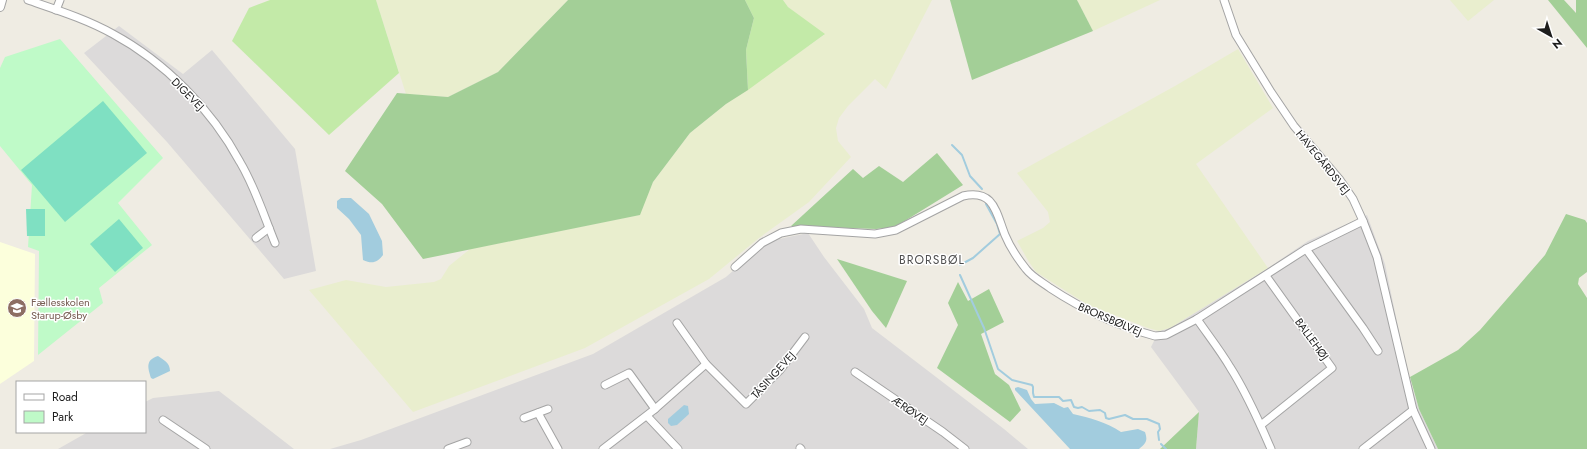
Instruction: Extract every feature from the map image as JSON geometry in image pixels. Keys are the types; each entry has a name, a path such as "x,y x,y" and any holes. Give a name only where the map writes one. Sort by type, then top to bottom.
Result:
{"street":[{"path":"0,7 2,0"},
{"name":"DIGEVEJ","path":"28,0 90,22 114,34 164,70 197,100 229,141 248,177 276,243"},
{"path":"56,10 60,0"},
{"name":"HAVEGÅRDSVEJ","path":"1224,0 1236,35 1258,72 1294,126 1340,180 1353,200 1363,221 1377,257 1413,410 1431,449"},
{"name":"BRORSBØLVEJ","path":"735,267 762,242 781,233 801,229 875,234 896,230 963,196 973,193 983,195 992,203 1006,236 1026,270 1037,279 1067,300 1090,312 1155,336 1166,335 1197,319 1306,249 1363,221"},
{"path":"256,238 269,228"},
{"path":"1306,249 1378,351"},
{"name":"BALLEHØJ","path":"1261,425 1332,368 1266,276"},
{"path":"1197,319 1230,367 1261,425 1271,449"},
{"name":"TÅSINGEVEJ","path":"677,323 706,364 746,404 780,370 804,337"},
{"path":"603,449 647,416 706,364"},
{"name":"ÆRØVEJ","path":"855,372 943,432 965,449"},
{"path":"605,385 629,373 655,409"},
{"path":"524,418 548,409"},
{"path":"1363,449 1413,410"},
{"path":"538,413 558,449"},
{"path":"647,416 678,449"},
{"path":"163,420 206,449"},
{"path":"448,449 467,442"}],"shaded area":[{"path":"376,0 568,0 498,72 448,97 406,94"},
{"path":"783,0 932,0 886,89 875,79 848,106 839,118 836,128 838,141 851,157 809,202 759,238 709,279 585,348 413,412 309,290 346,280 386,287 434,282 441,279 449,266 470,249 639,215 653,182 690,133 726,104 824,35 788,7"},
{"path":"1077,0 1160,0 1093,31"},
{"path":"1450,0 1494,0 1468,21"},
{"path":"119,26 183,74 212,50 295,149 316,271 284,279 167,142 84,53"},
{"path":"1238,49 1273,108 1196,164 1268,268 1170,328 1159,331 1088,305 1036,272 1017,241 1043,228 1050,222 1048,212 1017,173 1175,86"},
{"path":"1367,215 1385,264 1407,370 1419,409 1438,449 1196,449 1199,412 1151,347 1159,331 1170,328 1268,268 1308,241"},
{"path":"808,233 824,257 864,309 872,328 1028,449 330,449 361,440 593,354 726,277 760,247 779,239"},
{"name":"Fællesskolen Starup-Øsby","path":"0,242 35,254 34,361 0,384"},
{"path":"219,391 294,449 58,449 86,433 146,433 146,402 153,398"}],"green space":[{"path":"270,0 376,0 399,73 329,135 232,41 249,8"},
{"path":"568,0 745,0 754,18 746,50 748,90 726,104 690,133 653,182 640,215 423,259 382,204 345,171 397,93 448,97 498,72"},
{"path":"745,0 783,0 788,7 825,34 748,90 746,50 754,18"},
{"path":"950,0 1077,0 1093,31 972,80"},
{"path":"1548,0 1564,0 1576,13 1576,0 1587,0 1587,48"},
{"path":"60,39 163,158 118,203 152,245 99,288 103,303 38,355 39,251 28,247 32,185 0,146 0,68 5,57"},
{"path":"103,101 147,153 65,222 21,170"},
{"path":"937,153 963,185 895,227 876,229 791,226 853,169 863,178 879,166 903,182"},
{"path":"26,209 45,209 45,236 27,236"},
{"path":"1566,214 1585,220 1587,223 1587,272 1579,278 1578,284 1587,298 1587,449 1438,449 1419,409 1410,377 1458,350 1480,330 1545,255"},
{"path":"119,219 143,248 115,272 90,244"},
{"path":"837,259 907,281 886,328 872,311"},
{"path":"958,282 968,301 989,289 1004,322 981,334 995,374 1009,385 1021,410 1010,422 937,368 958,325 948,303"},
{"path":"1199,412 1196,449 1160,449"}],"water":[{"path":"341,198 351,198 369,214 382,241 383,255 379,260 369,262 363,260 361,235 349,219 337,208 337,201"},
{"path":"158,356 168,364 170,371 153,379 151,378 148,365 151,360"},
{"path":"1018,387 1027,390 1035,404 1054,403 1064,408 1068,407 1073,414 1104,423 1121,432 1138,429 1145,432 1146,442 1139,449 1070,449 1015,390 1015,388"},
{"path":"684,405 688,406 689,414 677,425 671,426 668,423 668,419"}],"waterway":[{"path":"952,145 962,155 970,176 982,189"},
{"path":"960,265 973,258 1000,234 997,224 986,204"},
{"path":"960,275 984,328 998,369 1012,380 1032,385 1034,397 1059,397 1063,401 1071,400 1074,407 1082,407 1089,411 1100,410 1105,413 1106,418 1109,419 1125,415 1133,419 1147,419 1159,424 1159,440"},
{"path":"1161,444 1166,449"}],"place":[{"name":"Fællesskolen Starup-Øsby","path":"17,308"}],"district":[{"name":"BRORSBØL","path":"932,260"}]}
